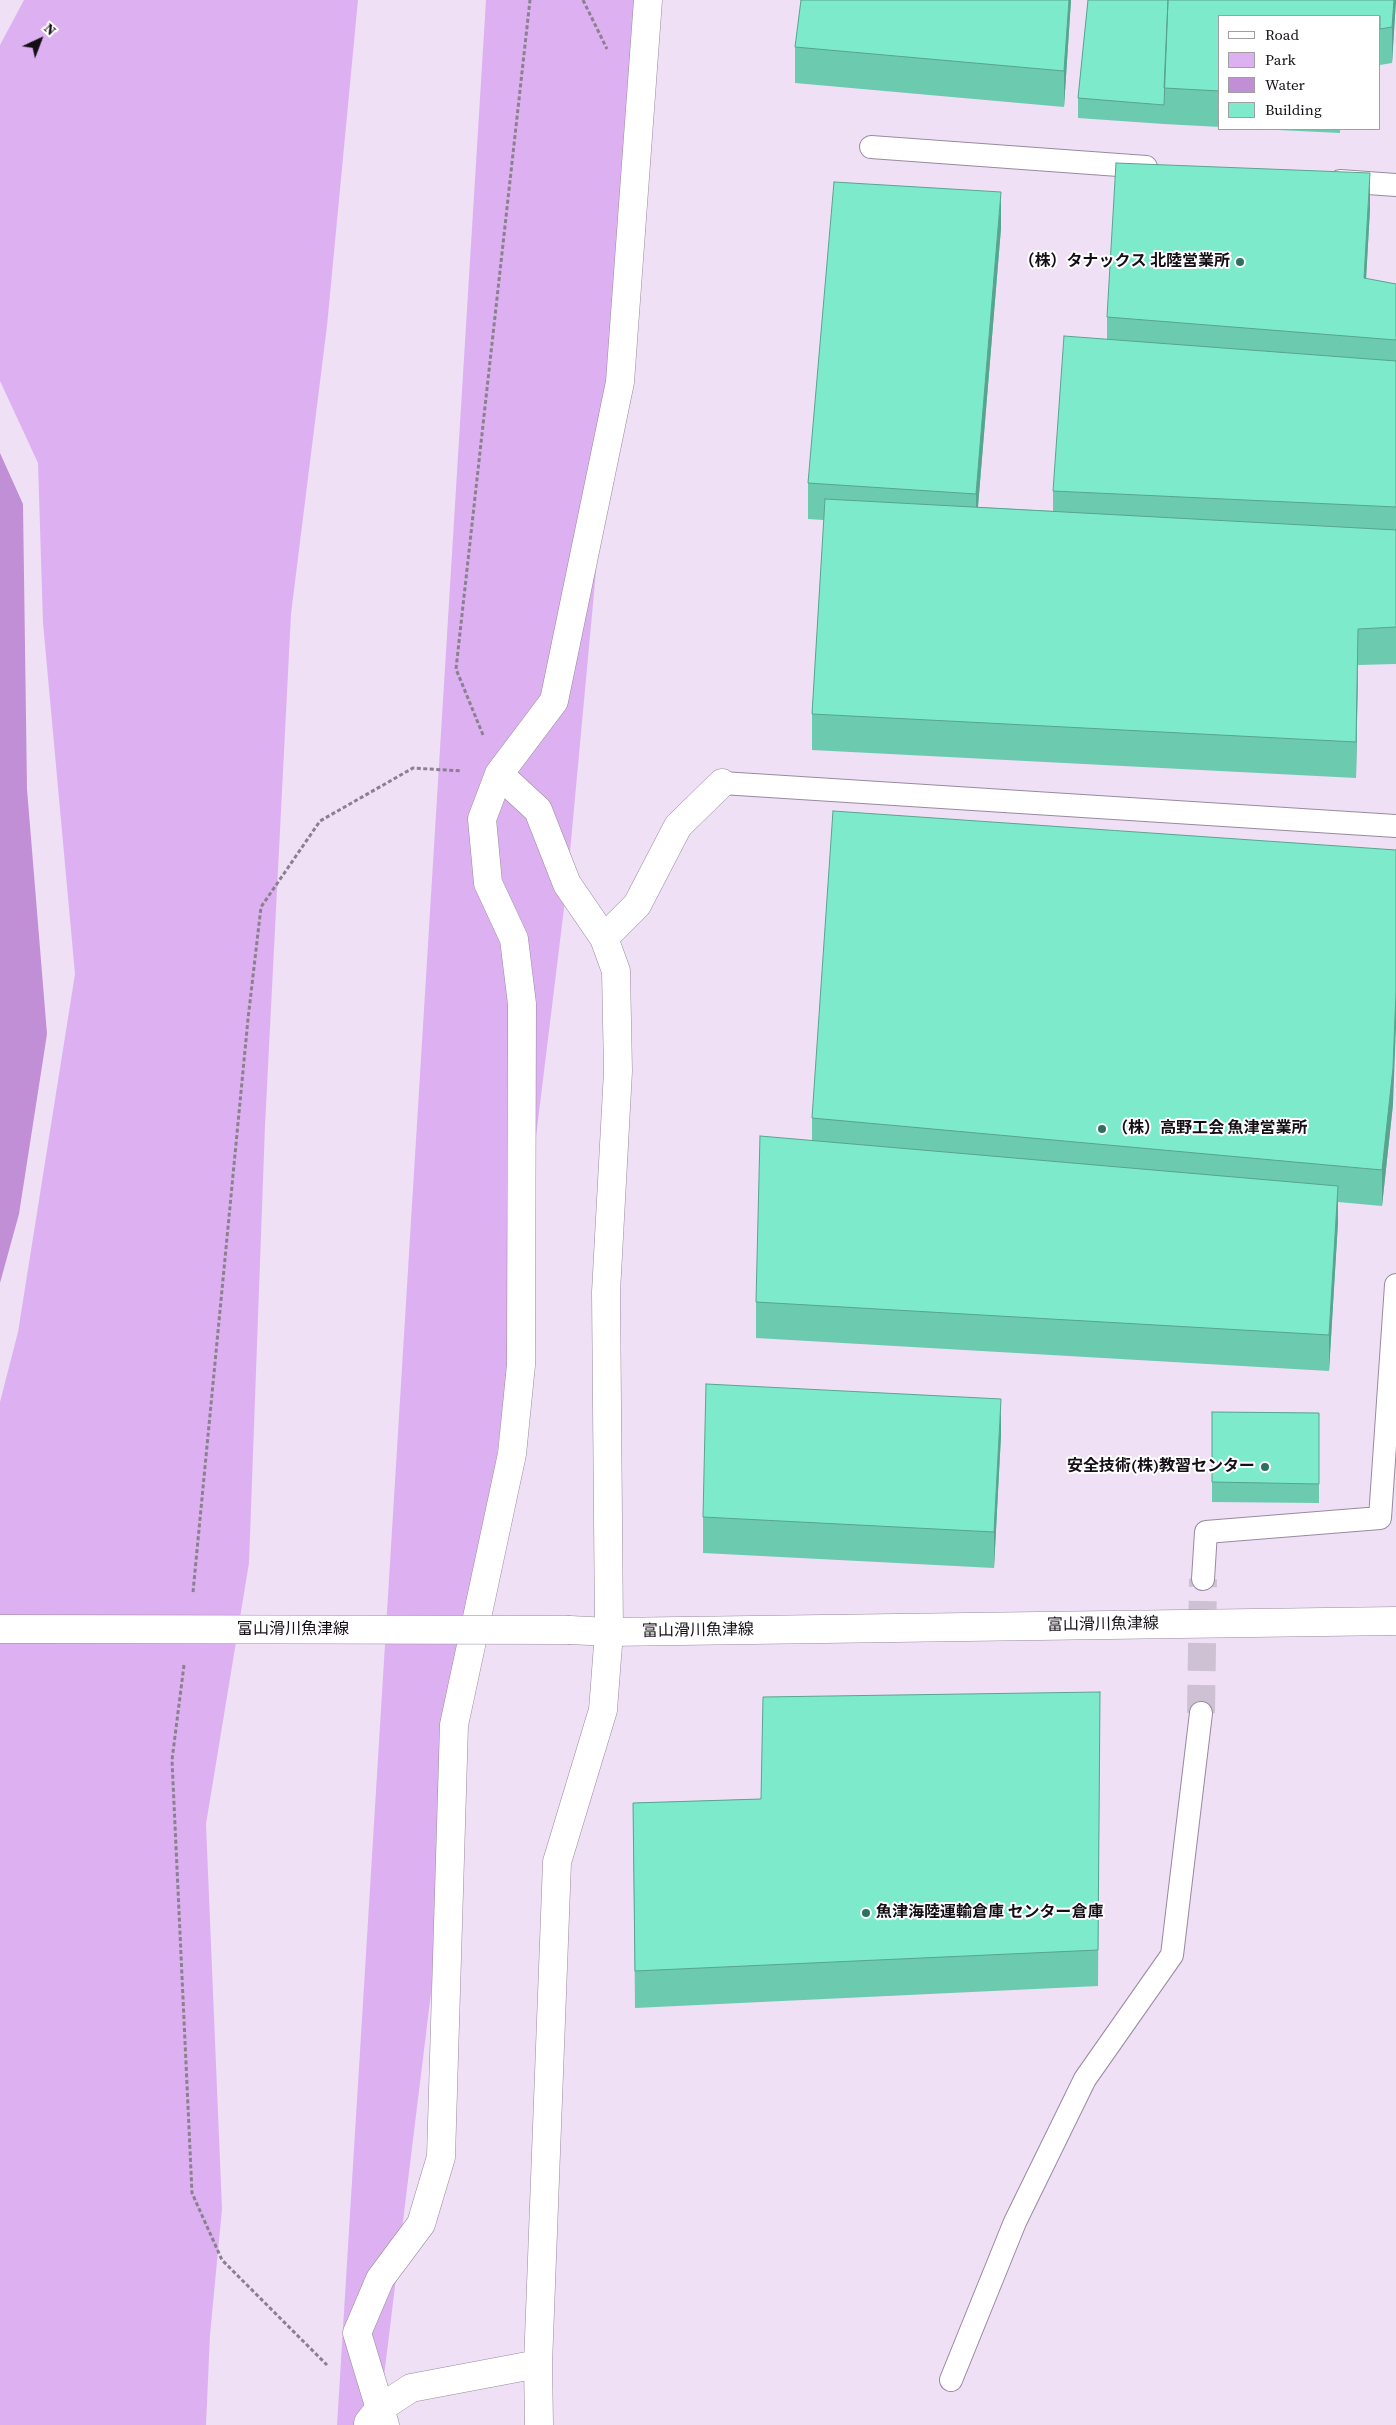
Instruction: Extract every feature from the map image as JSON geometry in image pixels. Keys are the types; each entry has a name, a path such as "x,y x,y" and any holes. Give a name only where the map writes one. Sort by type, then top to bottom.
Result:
{"street":[{"path":"377,2420 357,2333 380,2279 421,2224 441,2157 454,1725 512,1454 521,1365 522,1004 514,938 488,883 482,819 499,774 554,701 620,382 648,0"},
{"path":"499,774 538,810 567,884 604,938 616,971 618,1071 606,1292 609,1632 603,1710 557,1862 538,2364 539,2425"},
{"path":"604,938 637,906 678,826 722,783"},
{"name":"富山滑川魚津線","path":"0,1629 570,1630 609,1632 1396,1621"},
{"path":"377,2420 411,2388 538,2364"}],"lane":[{"path":"871,147 1168,169"},
{"path":"1317,179 1396,185"},
{"path":"722,783 1396,826"},
{"path":"1203,1579 1206,1532 1380,1518 1396,1285"},
{"path":"951,2380 1015,2222 1085,2079 1172,1955 1201,1713"}],"path":[{"path":"193,1599 248,1018 261,907 320,821 413,768 499,774 456,669 530,0"},
{"path":"185,1656 172,1760 192,2193 222,2260 332,2368"}],"green space":[{"path":"24,0 358,0 327,326 291,614 265,1126 249,1563 206,1824 222,2209 210,2335 206,2425 0,2425 0,1402 18,1332 75,974 43,623 38,463 0,381 0,45"},
{"path":"486,0 649,0 567,884 378,2425 337,2425"}],"water":[{"path":"0,453 23,504 27,789 47,1034 19,1214 0,1283"}],"building":[{"path":"801,0 1069,0 1064,71 795,47"},
{"path":"1088,0 1168,0 1164,105 1078,98"},
{"path":"1168,0 1394,0 1392,27 1381,29 1381,15 1218,15 1218,91 1164,88"},
{"name":"（株）タナックス 北陸営業所","path":"1116,163 1370,173 1364,278 1396,284 1396,340 1107,317"},
{"path":"834,182 1001,192 976,494 808,483"},
{"path":"1064,336 1396,361 1396,507 1053,491"},
{"path":"825,499 1396,530 1396,627 1358,629 1356,742 812,714"},
{"path":"833,811 1396,850 1396,991 1393,1068 1382,1170 812,1118"},
{"path":"760,1136 1338,1186 1329,1335 756,1302"},
{"path":"706,1384 1001,1399 994,1532 703,1517"},
{"name":"安全技術(株)教習センター","path":"1212,1412 1319,1413 1319,1484 1212,1482"},
{"name":"魚津海陸運輸倉庫 センター倉庫","path":"1100,1692 1098,1950 635,1971 633,1803 761,1799 763,1697"}],"tunnel":[{"path":"1201,1713 1203,1579"}],"place":[{"name":"（株）タナックス 北陸営業所","path":"1240,262"},
{"name":"（株）高野工会 魚津営業所","path":"1102,1129"},
{"name":"安全技術(株)教習センター","path":"1265,1467"},
{"name":"魚津海陸運輸倉庫 センター倉庫","path":"866,1913"}]}
